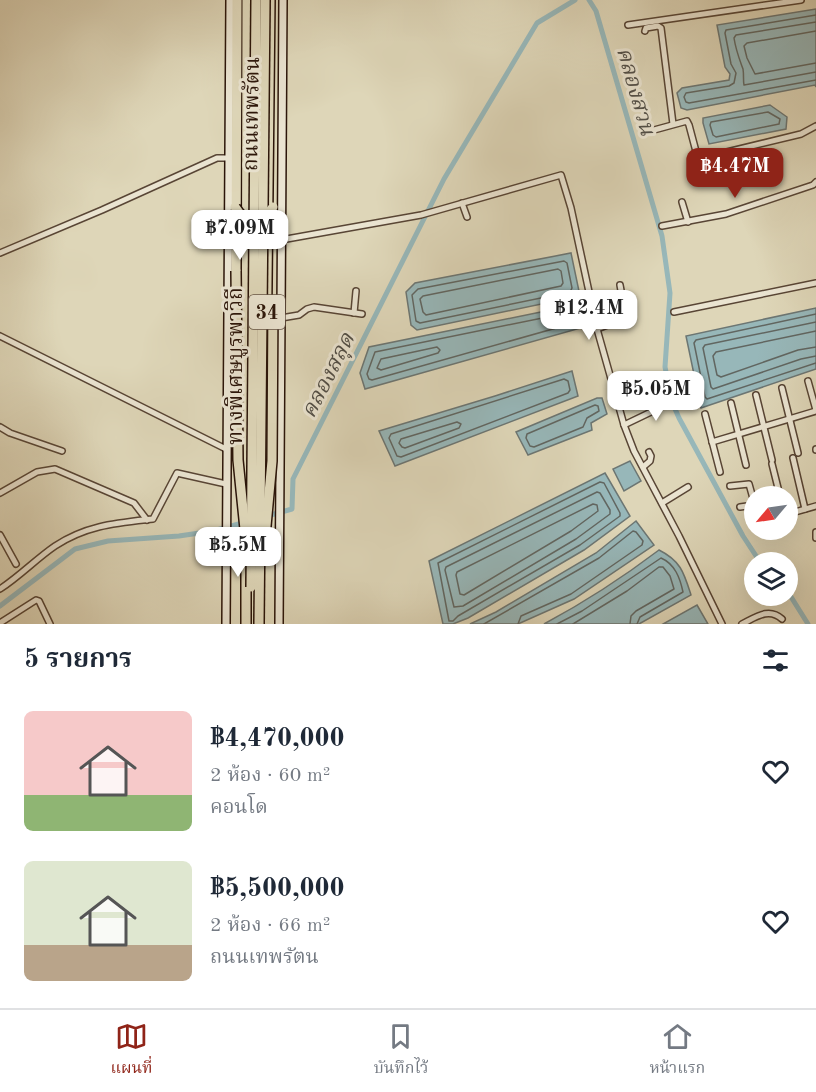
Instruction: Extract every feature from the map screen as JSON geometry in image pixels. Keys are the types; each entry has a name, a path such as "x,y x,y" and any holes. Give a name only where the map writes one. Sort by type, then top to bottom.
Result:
{"highway":[{"path":"237,0 235,207 238,460 255,587"},
{"name":"ถนนเทพรัตน","path":"248,0 248,624"},
{"name":"ทางพิเศษบูรพาวิถี","path":"256,0 255,587 259,624"},
{"name":"ทางพิเศษบูรพาวิถี","path":"248,624 255,587 265,0"},
{"name":"ถนนเทพรัตน","path":"263,624 270,0"},
{"path":"255,587 272,461 276,0"},
{"path":"235,207 240,215 248,220 260,220 268,215 273,207"}],"main road":[{"name":"ถนนเทพรัตน","path":"226,624 230,0"},
{"name":"ถนนเทพรัตน","path":"279,624 283,0"}],"street":[{"path":"628,25 801,0"},
{"path":"645,31 646,28 658,26 661,28 673,124"},
{"path":"643,133 687,121 698,159 696,177"},
{"path":"698,159 801,134 816,126"},
{"path":"0,253 217,158 228,158"},
{"path":"282,240 421,215 561,175 572,208 597,328 624,425 722,624"},
{"path":"662,226 726,214 813,185 816,182"},
{"path":"682,202 688,222"},
{"path":"462,203 467,218"},
{"path":"674,312 816,283"},
{"path":"597,328 626,318 620,285"},
{"path":"354,313 356,291"},
{"path":"281,318 299,315 314,307 362,314"},
{"path":"0,336 226,449"},
{"path":"712,442 816,411 808,381"},
{"path":"782,388 798,453"},
{"path":"756,395 778,486"},
{"path":"624,425 651,412 656,405 655,400"},
{"path":"731,403 746,465"},
{"path":"705,414 720,472"},
{"path":"0,427 9,433 62,451"},
{"path":"643,467 650,461 649,452"},
{"path":"793,458 806,509"},
{"path":"0,493 37,472 55,469 134,503 147,520"},
{"path":"0,589 57,545 78,534 105,524 153,519 177,473 226,484"},
{"path":"730,486 749,484 750,486"},
{"path":"662,503 688,487"},
{"path":"740,507 744,506"},
{"path":"798,511 816,506"},
{"path":"816,532 816,538"},
{"path":"0,535 16,564"},
{"path":"0,623 36,600 39,601 50,624"},
{"path":"742,624 771,612 782,619"},
{"path":"10,617 14,624"}],"water":[{"path":"816,9 816,87 815,85 687,110 681,108 677,93 682,88 729,80 730,74 725,67 717,25"},
{"path":"770,105 787,117 786,129 709,144 703,118"},
{"path":"571,253 580,296 417,330 411,325 406,292 415,283"},
{"path":"580,304 584,327 365,389 360,373 369,347"},
{"path":"816,308 816,369 701,408 686,336"},
{"path":"572,371 578,396 395,466 379,431 495,396"},
{"path":"597,398 602,398 607,414 591,423 592,430 528,455 516,432"},
{"path":"630,461 641,481 624,491 613,469"},
{"path":"605,473 630,516 584,550 468,618 453,624 443,624 429,561"},
{"path":"636,521 654,545 574,599 518,624 470,624 496,612 596,553"},
{"path":"659,550 681,568 691,595 639,624 544,624 603,589"},
{"path":"697,605 708,624 663,624"}],"waterway":[{"name":"คลองสลุด","path":"267,516 292,509 293,479 444,179 537,23 575,0"},
{"name":"คลองสวน","path":"589,0 596,11 662,236 670,293 665,367 672,402 753,552"},
{"name":"คลองสลุด","path":"0,606 75,549 108,541 213,531 246,522"},
{"name":"คลองสวน","path":"797,606 808,624"}]}
